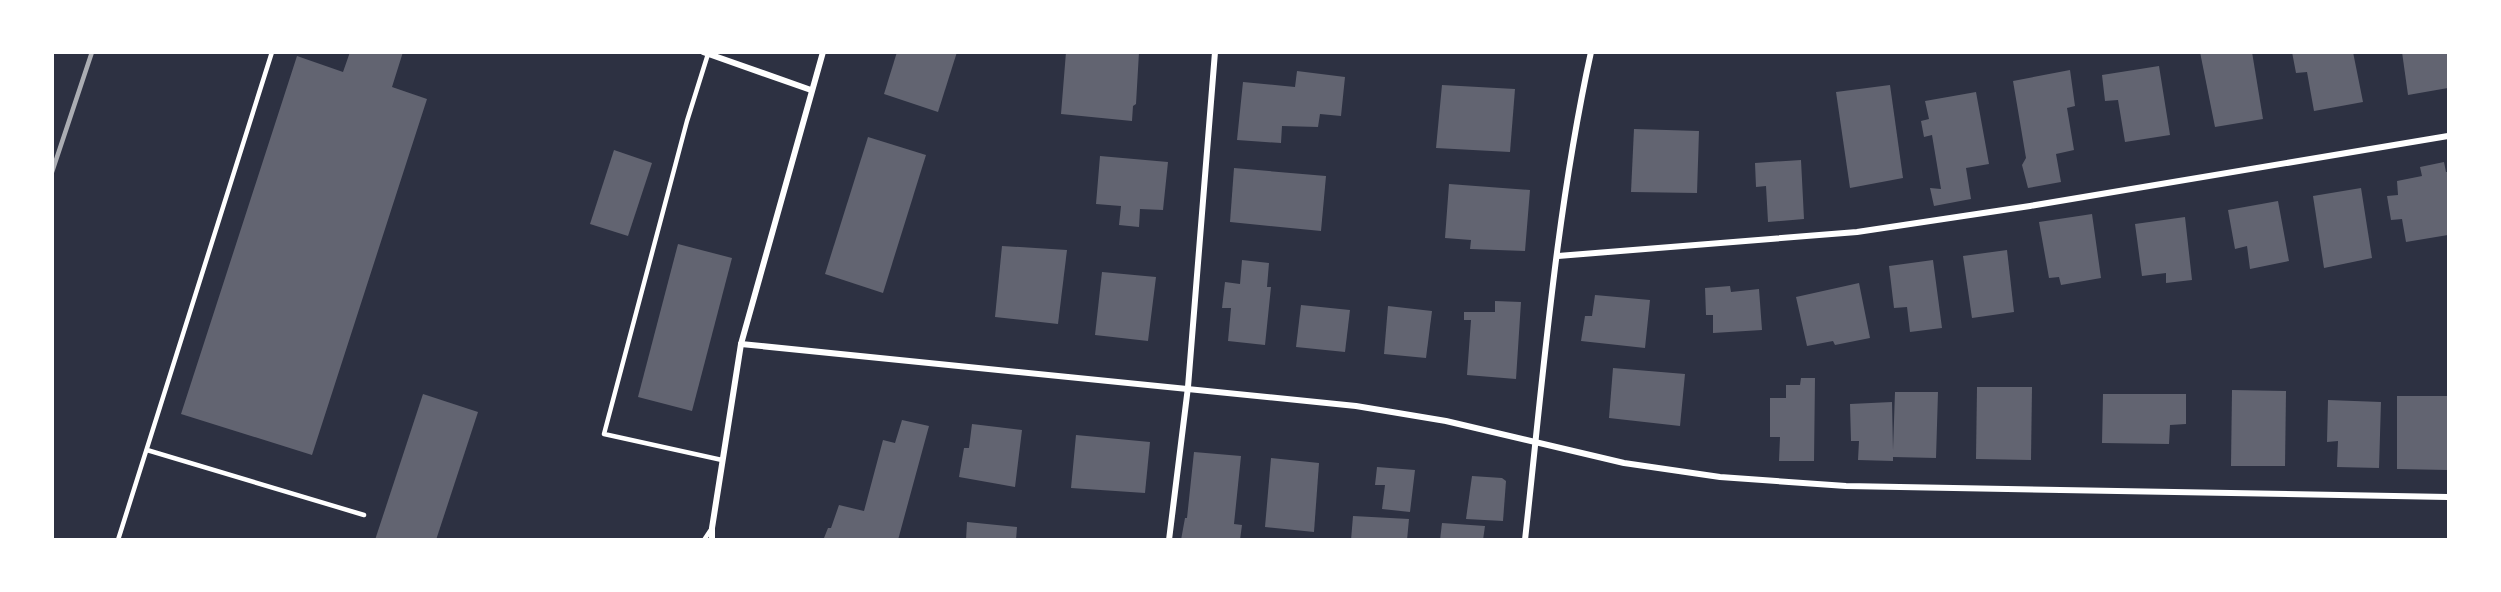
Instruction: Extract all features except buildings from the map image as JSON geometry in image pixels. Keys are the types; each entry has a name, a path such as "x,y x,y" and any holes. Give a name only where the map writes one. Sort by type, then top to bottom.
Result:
{"street":[{"path":"712,540 722,460 741,344 823,52"},
{"path":"1169,540 1188,387 1215,52"},
{"path":"1525,540 1558,256 1578,114 1592,52"},
{"path":"705,53 812,90"},
{"path":"1558,256 1857,232 2030,206 2448,136"},
{"path":"741,344 1188,387 1356,406 1446,421 1536,440 1624,463 1709,476 1846,486 2448,497"}],"lane":[{"path":"117,540 272,52"},
{"path":"705,53 604,434 722,460"},
{"path":"147,450 364,515"},
{"path":"704,540 712,528"}],"railway":[{"path":"52,172 92,52"}]}
